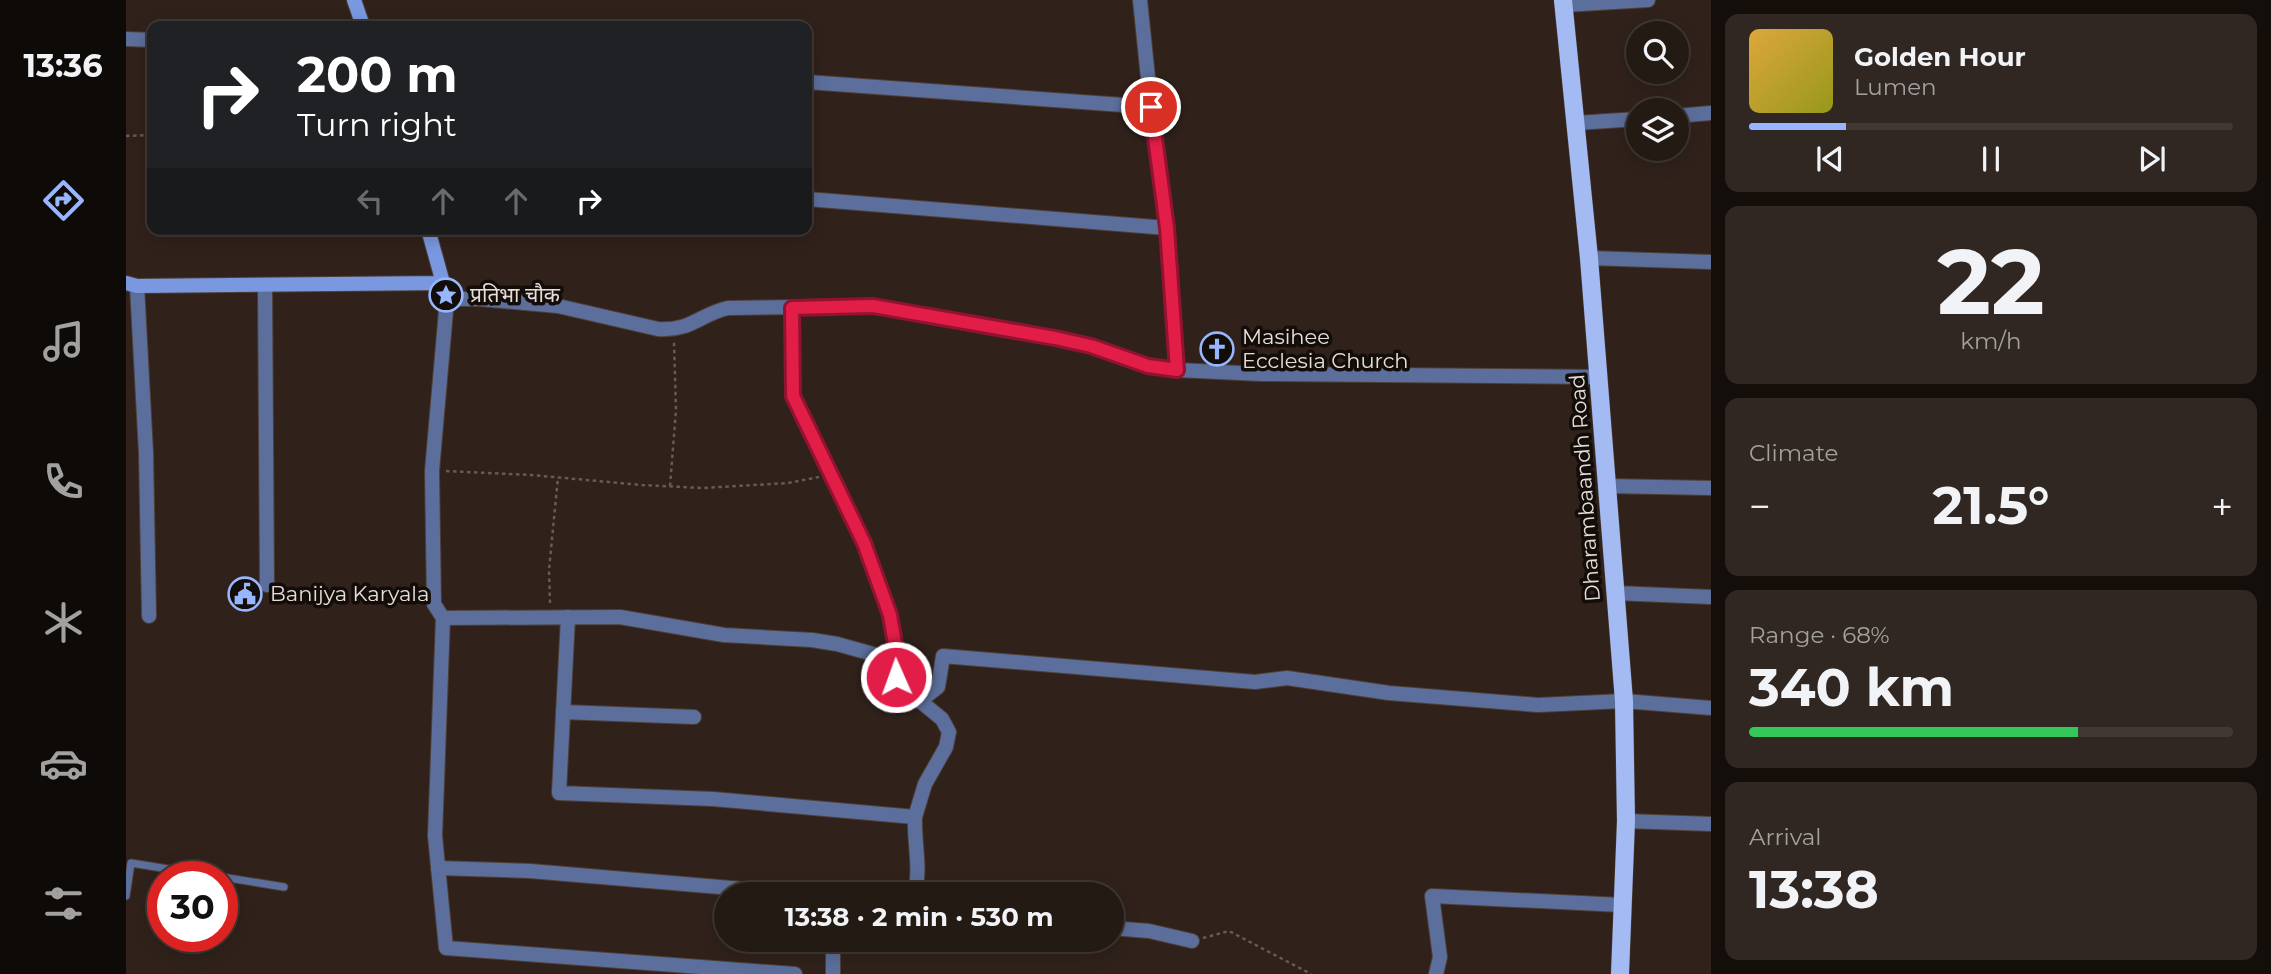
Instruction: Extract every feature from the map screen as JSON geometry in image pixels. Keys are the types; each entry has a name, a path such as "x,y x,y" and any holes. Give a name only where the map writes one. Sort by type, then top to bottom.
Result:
{"main road":[{"name":"Dharambaandh Road","path":"1563,2 1600,377 1624,701 1626,821 1619,974"}],"street":[{"path":"354,0 361,21"},
{"path":"1140,0 1167,228 1177,370"},
{"path":"1563,2 1648,0"},
{"path":"126,39 147,40"},
{"path":"812,82 1151,107"},
{"path":"1689,115 1711,113"},
{"path":"1576,123 1626,120"},
{"path":"812,199 1167,228"},
{"path":"430,235 447,299 432,471 434,604 443,618 435,836 446,948 795,974"},
{"path":"1589,258 1711,262"},
{"path":"149,616 146,453 131,284 265,286 443,283"},
{"path":"265,286 267,585"},
{"path":"447,299 558,306 658,329 674,330 685,328 712,312 728,308 873,306 1055,338 1091,346 1148,366 1177,370 1261,374 1600,377"},
{"path":"792,308 793,396 864,543 890,615 895,644 893,666 896,677 906,699 920,701 942,719 949,732 946,747 925,784 915,817 919,862 916,882"},
{"path":"1607,486 1711,488"},
{"path":"1615,593 1711,597"},
{"path":"568,617 559,793 713,799 915,817"},
{"path":"443,618 620,617 724,635 812,640 873,654 893,666"},
{"path":"920,701 938,687 943,656 1255,682 1287,678 1389,693 1538,705 1624,701 1711,708"},
{"path":"563,712 694,717"},
{"path":"1626,821 1711,824"},
{"path":"438,868 530,872 714,887"},
{"path":"1436,974 1440,957 1432,896 1622,905"},
{"path":"1124,929 1149,931 1192,941"},
{"path":"833,952 833,974"}],"lane":[{"path":"126,896 131,863 147,866"},
{"path":"238,880 284,887"}],"path":[{"path":"126,136 147,135"},
{"path":"670,486 676,411 674,330"},
{"path":"432,471 703,488 788,483 831,475"},
{"path":"551,617 549,570 558,477"},
{"path":"1192,941 1229,931 1311,974"}],"place":[{"name":"प्रतिभा चौक","path":"446,295"},
{"name":"Masihee Ecclesia Church","path":"1217,349"},
{"name":"Banijya Karyala","path":"245,594"}],"route":[{"path":"896,677 893,666 895,644 890,615 864,543 793,396 792,308 873,306 1055,338 1091,346 1148,366 1177,370 1167,228 1151,107"}]}
